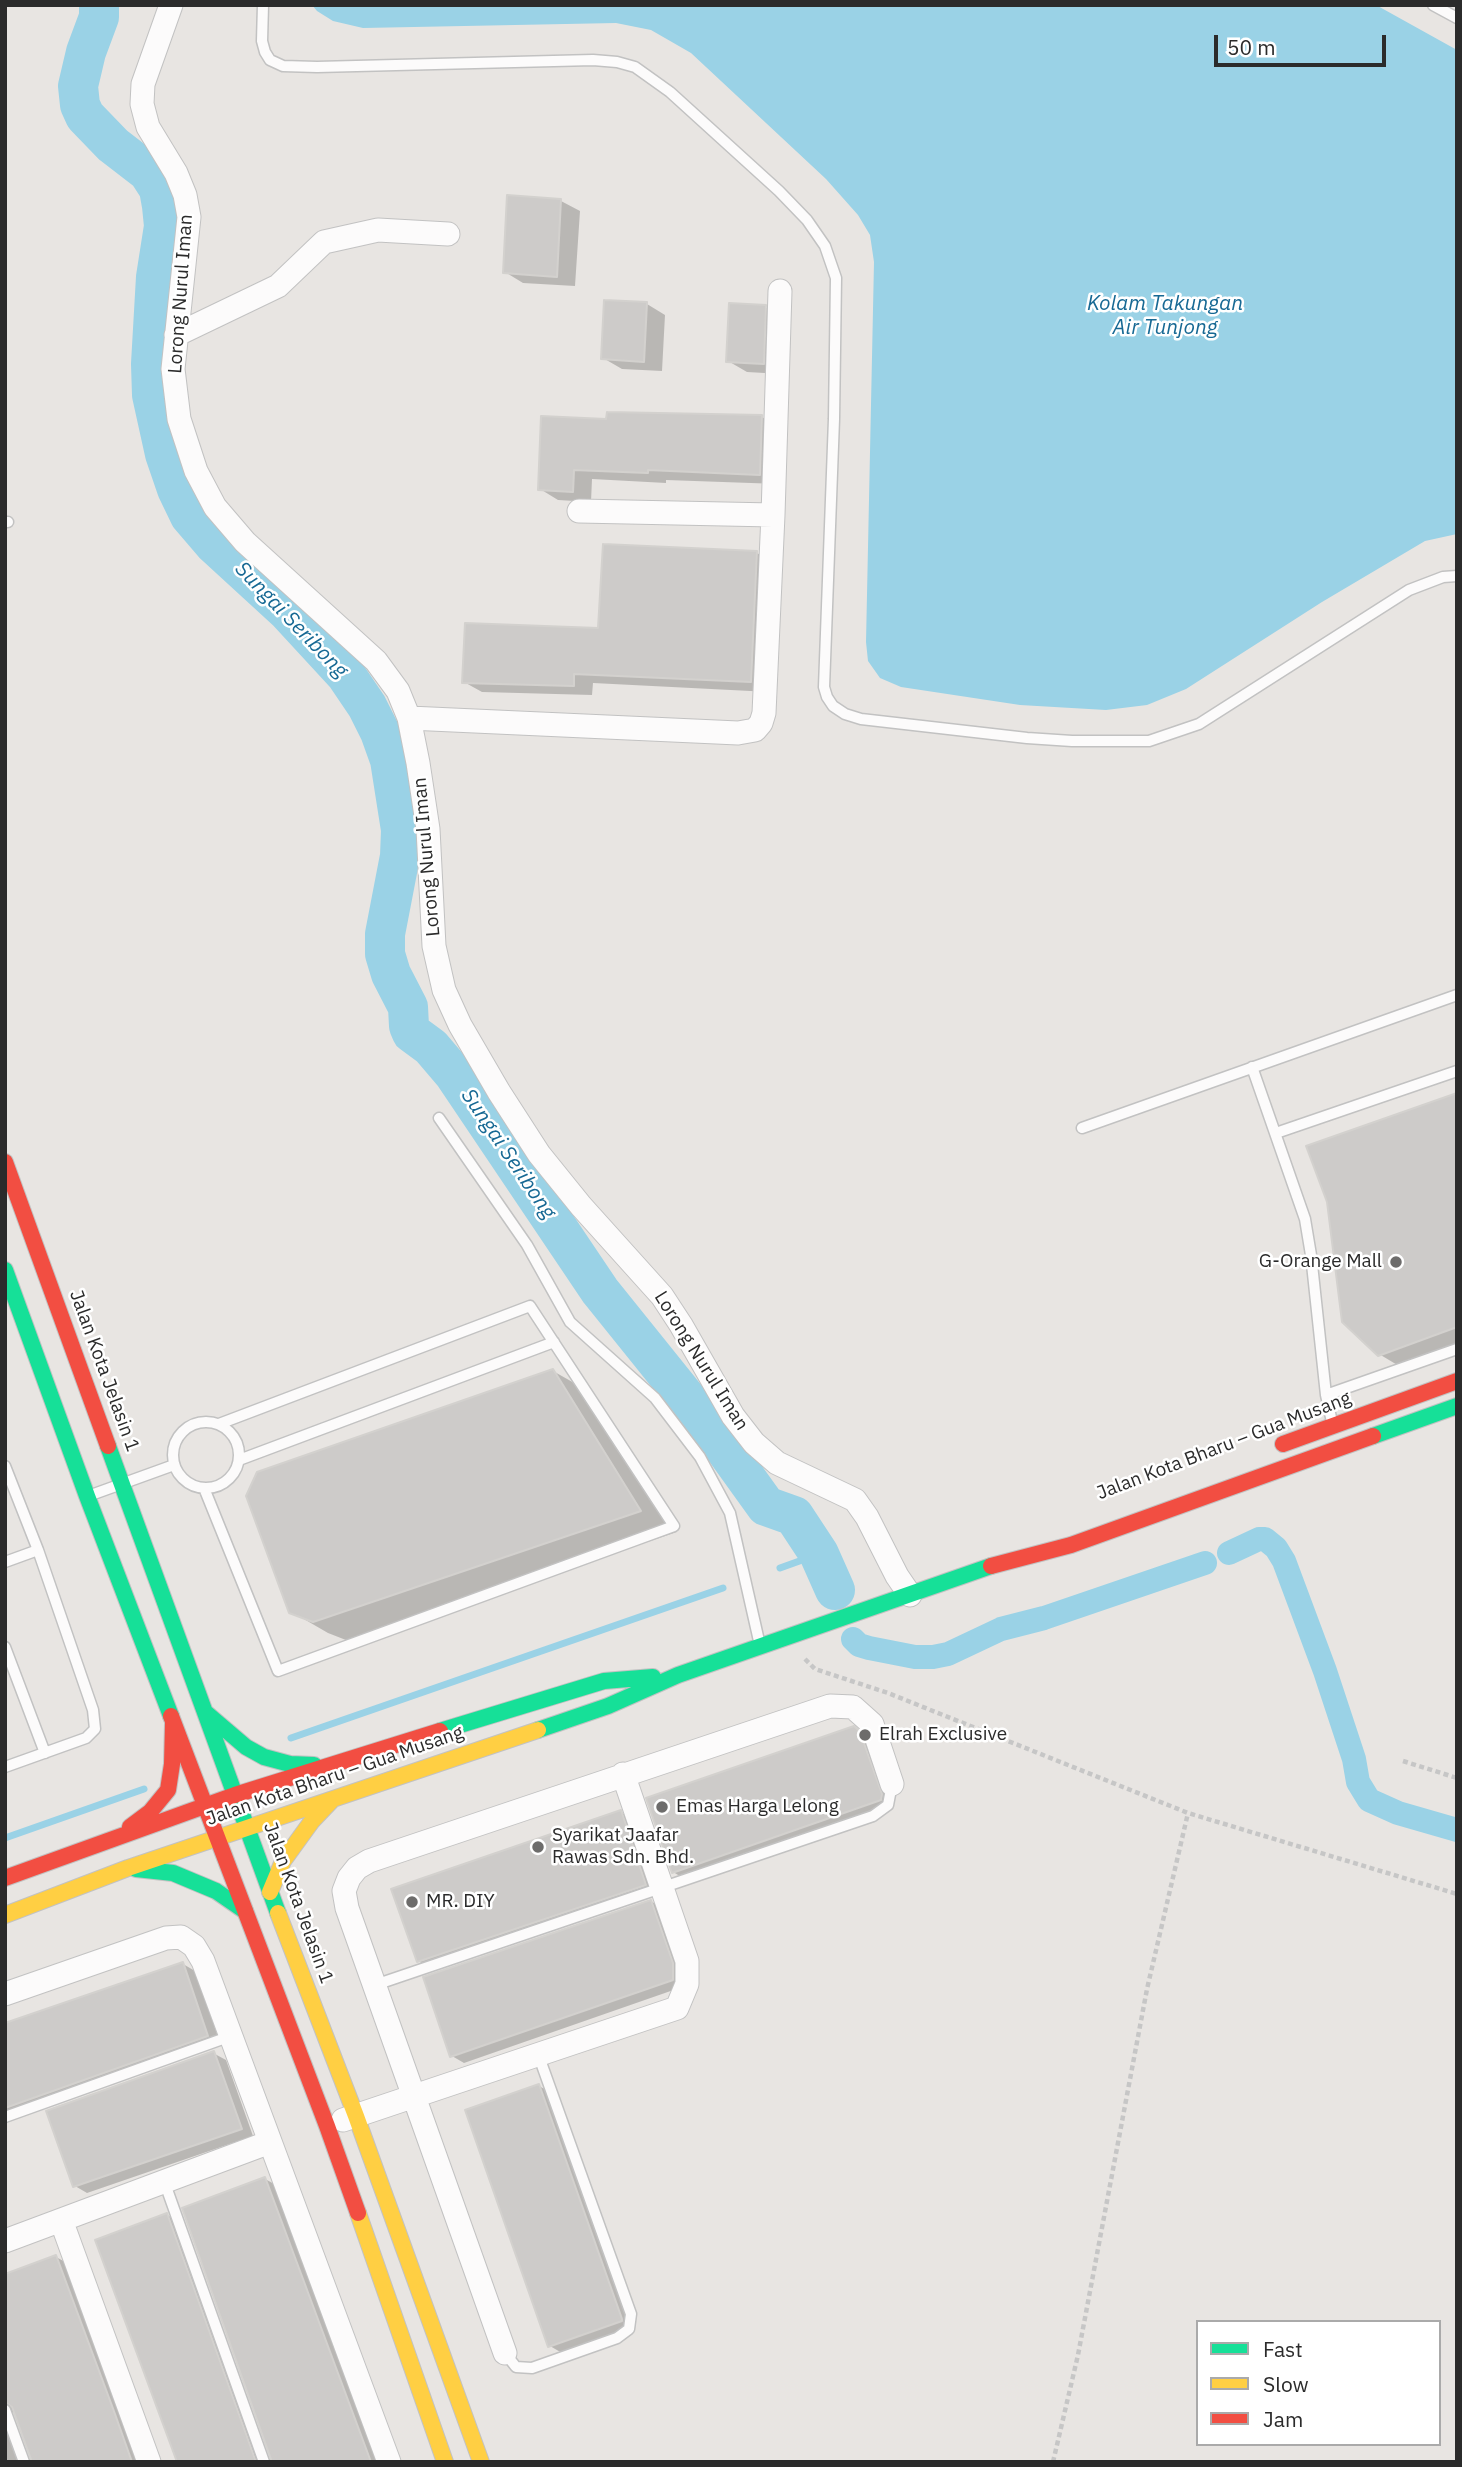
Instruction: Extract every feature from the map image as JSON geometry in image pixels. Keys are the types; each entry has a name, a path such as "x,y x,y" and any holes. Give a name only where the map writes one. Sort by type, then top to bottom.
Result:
{"main road":[{"name":"Jalan Kota Jelasin 1","path":"5,1162 270,1892 356,2116 481,2462"},
{"path":"5,1270 12,1309 87,1496 327,2126 445,2462"},
{"name":"Jalan Kota Bharu – Gua Musang","path":"1269,1449 1332,1424 1386,1390 1457,1381"},
{"name":"Jalan Kota Bharu – Gua Musang","path":"5,1915 128,1868 608,1706 678,1675 796,1636 1010,1559 1071,1545 1457,1406"},
{"name":"Jalan Kota Bharu – Gua Musang","path":"1010,1559 1039,1540 1081,1524"},
{"name":"Jalan Kota Bharu – Gua Musang","path":"5,1878 235,1795 604,1681 678,1675"},
{"path":"205,1712 246,1747 264,1757 290,1763 327,1765"},
{"path":"116,1837 150,1812 168,1790 173,1723"},
{"path":"270,1892 283,1861 312,1821 336,1797"},
{"path":"128,1868 173,1873 216,1891 245,1911"}],"street":[{"name":"Lorong Nurul Iman","path":"171,5 143,85 142,104 148,127 176,173 185,195 189,216 173,369 179,419 196,471 215,507 245,542 376,661 398,691 409,718 428,829 434,946 444,990 460,1025 499,1092 539,1154 581,1206 662,1296 733,1416 754,1443 777,1463 855,1500 910,1595"},
{"path":"176,335 278,286 324,242 378,230 447,234"},
{"path":"409,718 738,733 755,730 764,713 780,291"},
{"path":"579,511 773,514"},
{"path":"505,2353 347,1908 344,1891 349,1878 357,1868 369,1861 830,1706 853,1707 872,1724 892,1784"},
{"path":"327,2126 677,2008 687,1984 687,1961 623,1774"},
{"path":"5,1994 166,1938 181,1937 194,1946 203,1961 389,2462"},
{"path":"5,2241 270,2142"},
{"path":"61,2220 149,2462"}],"lane":[{"path":"263,5 262,41 265,52 270,60 283,66 593,60 635,67 670,92 807,220 825,246 836,278 834,419 824,687 833,706 845,714 860,719 1027,738 1128,741 1164,738 1211,717 1409,590 1443,577 1457,576"},
{"path":"1433,5 1457,18"},
{"path":"1082,1128 1457,995"},
{"path":"1252,1067 1307,1231 1326,1395 1338,1448"},
{"path":"1276,1133 1457,1071"},
{"path":"439,1118 527,1245 570,1322 655,1398 700,1457 730,1513 761,1647"},
{"path":"204,1488 278,1671 674,1526 530,1306 219,1424"},
{"path":"239,1460 554,1342"},
{"path":"1326,1395 1386,1390 1457,1349"},
{"path":"1386,1390 1400,1426"},
{"path":"208,1421 219,1424 229,1430 239,1449 239,1460 231,1478 214,1488 186,1482 174,1465 175,1443 180,1434 188,1426 208,1421"},
{"path":"5,1465 38,1550 93,1710 95,1728 86,1738 5,1767"},
{"path":"87,1496 174,1465"},
{"path":"5,1562 38,1550"},
{"path":"5,1647 45,1753"},
{"path":"375,1985 873,1816 888,1805 892,1784"},
{"path":"5,2117 231,2036"},
{"path":"505,2353 516,2367 531,2368 617,2339 629,2329 631,2314 538,2054"},
{"path":"163,2181 264,2462"},
{"path":"5,2410 24,2462"}],"path":[{"path":"796,1636 805,1658 815,1669 888,1693 1188,1813 1457,1894"},
{"path":"1403,1761 1457,1778"},
{"path":"1053,2462 1081,2341 1147,1989 1188,1813"}],"water":[{"name":"Kolam Takungan Air Tunjong","path":"312,5 1376,5 1457,50 1457,534 1425,541 1322,602 1186,689 1147,705 1106,710 1020,705 901,687 880,678 868,661 866,642 874,262 870,235 858,215 826,179 691,53 651,30 616,23 363,28 333,21"}],"building":[{"path":"507,195 561,199 557,277 503,273"},
{"path":"604,300 647,302 644,362 601,359"},
{"path":"729,303 766,305 764,364 726,362"},
{"path":"607,412 762,415 760,475 574,470 573,492 538,490 541,416 606,419"},
{"path":"603,544 757,551 751,682 574,674 574,686 462,683 465,623 598,628"},
{"name":"G-Orange Mall","path":"1457,1093 1457,1327 1378,1356 1342,1322 1327,1202 1306,1146"},
{"path":"553,1369 641,1511 313,1622 289,1613 246,1496 257,1472"},
{"path":"854,1726 860,1732 882,1794 881,1800 672,1873 646,1798"},
{"path":"621,1810 646,1885 417,1962 391,1889"},
{"path":"651,1900 673,1963 673,1980 450,2057 423,1977"},
{"path":"183,1962 208,2036 5,2108 5,2023"},
{"path":"214,2051 242,2129 73,2187 46,2111"},
{"path":"539,2084 622,2319 548,2347 465,2110"},
{"path":"265,2177 371,2462 272,2462 182,2208"},
{"path":"167,2213 256,2462 177,2462 95,2240"},
{"path":"56,2255 132,2462 32,2462 12,2407 5,2402 5,2274"}],"waterway":[{"name":"Sungai Seribong","path":"99,5 99,17 86,52 78,86 80,105 85,116 113,145 148,172 159,189 164,226 156,277 151,364 152,395 165,454 190,516 214,544 287,611 346,675 367,706 380,732 390,760 401,830 400,856 385,934 385,954 391,974 408,1007 412,1033 431,1047 454,1074 600,1291 707,1424 766,1506 794,1516 819,1554 835,1590"},
{"path":"1229,1553 1259,1539 1265,1539 1276,1548 1284,1561 1325,1671 1354,1759 1358,1782 1369,1800 1398,1813 1457,1830"},
{"path":"780,1568 819,1554"},
{"path":"853,1639 859,1645 869,1648 915,1657 948,1654 1001,1629 1044,1618 1205,1563"},
{"path":"291,1738 723,1588"},
{"path":"5,1838 144,1789"}],"traffic: fast":[{"path":"5,1270 171,1716"},
{"path":"1373,1436 1457,1406"},
{"path":"108,1446 278,1913"},
{"path":"538,1730 608,1706 678,1675 991,1566"},
{"path":"440,1731 604,1681 653,1677"},
{"path":"205,1712 246,1747 264,1757 290,1764 314,1765"},
{"path":"136,1869 173,1873 216,1891 245,1911"}],"traffic: slow":[{"path":"5,1915 128,1868 538,1730"},
{"path":"270,1892 283,1861 312,1821 333,1799"},
{"path":"278,1913 356,2116 481,2462"},
{"path":"358,2213 445,2462"}],"traffic: jam":[{"path":"5,1162 108,1446"},
{"path":"1283,1444 1457,1381"},
{"path":"991,1566 1071,1545 1373,1436"},
{"path":"171,1716 358,2213"},
{"path":"130,1827 150,1812 168,1790 173,1723"},
{"path":"5,1878 235,1795 440,1731"}],"place":[{"name":"G-Orange Mall","path":"1396,1262"},
{"name":"Elrah Exclusive","path":"865,1735"},
{"name":"Emas Harga Lelong","path":"662,1807"},
{"name":"Syarikat Jaafar Rawas Sdn. Bhd.","path":"538,1847"},
{"name":"MR. DIY","path":"412,1902"}]}
